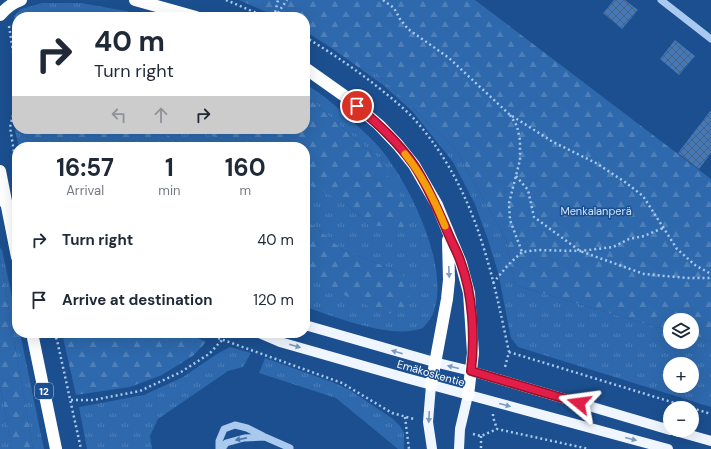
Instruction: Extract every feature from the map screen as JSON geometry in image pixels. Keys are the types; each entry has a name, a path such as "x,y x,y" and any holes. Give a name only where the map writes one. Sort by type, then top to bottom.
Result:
{"highway":[{"path":"2,12 14,3 21,0"},
{"path":"135,0 178,12"},
{"path":"310,72 346,97 398,145 414,165 437,205 461,264 469,293 473,353 468,395"},
{"path":"0,171 12,232"},
{"path":"431,384 434,362 448,299 448,233"},
{"name":"12","path":"33,338 56,449"}],"main road":[{"path":"1,200 12,207"},
{"name":"Emäkoskentie","path":"310,326 471,371 663,428"},
{"name":"Emäkoskentie","path":"271,338 280,342 468,395 668,449"},
{"path":"431,384 428,422 432,449"},
{"path":"459,449 460,429 468,395"},
{"name":"Emäkoskentie","path":"694,437 711,442"}],"street":[{"path":"661,0 711,39"},
{"path":"219,449 219,440 224,429 235,425 247,428 290,448"},
{"path":"222,449 226,443 244,438 265,437"}],"path":[{"path":"226,0 254,12"},
{"path":"276,12 278,0"},
{"path":"279,12 287,0"},
{"path":"383,0 394,8 408,29 449,58 509,114 553,142 596,163 643,196 677,249 695,265 711,274"},
{"path":"2,12 9,27 12,45"},
{"path":"509,114 517,126 520,140 520,160 509,203 510,220 522,252"},
{"path":"12,119 10,127 12,146"},
{"path":"516,176 528,190 534,217 580,251 644,274 687,278 711,278"},
{"path":"493,283 508,265 522,252 538,250 580,251 613,247 629,239 644,236 663,228"},
{"path":"56,338 81,449"},
{"path":"217,338 342,383 392,413 428,422"},
{"path":"71,400 93,400 140,391 181,372 209,354 222,340"},
{"path":"509,352 668,401"},
{"path":"699,410 711,414"},
{"path":"405,417 409,449"},
{"path":"460,429 481,436 496,429 589,449"},
{"path":"481,436 481,449"}],"green space":[{"name":"Menkalanperä","path":"239,0 475,0 711,179 711,342 699,339 699,313 663,313 663,329 515,285 506,240 456,150 376,72 358,67 310,34 310,12 267,12"},
{"path":"42,3 81,3 130,12 18,12 21,9"},
{"path":"358,67 376,72 456,150 506,240 515,285 663,329 663,349 699,349 699,339 711,342 711,407 699,403 699,401 692,401 666,393 699,393 699,357 663,357 663,392 518,347 511,338 498,272 475,204 453,162 412,111 383,85"},
{"path":"310,87 335,105 377,145 391,162 414,204 425,228 437,276 437,297 432,316 423,328 410,331 380,329 364,326 310,309 310,279 402,273 343,250 310,223 310,184 345,202 369,225 377,157 310,100"},
{"path":"310,100 377,157 408,211 409,224 401,228 369,225 345,202 310,185 310,142 223,141 207,134 310,134"},
{"path":"16,134 26,134 27,142 18,142"},
{"path":"26,134 166,134 178,142 27,142"},
{"path":"166,134 207,134 228,142 178,142"},
{"path":"310,223 343,250 402,273 410,292 408,310 386,314 310,279"},
{"path":"0,248 2,250 12,297 12,328 0,259"},
{"path":"0,259 12,328 12,338 14,338 33,449 12,449 0,385"},
{"path":"14,338 21,338 44,449 33,449"},
{"path":"63,338 198,338 206,342 194,355 162,375 130,387 76,395"},
{"path":"230,347 251,353 243,367 228,371 158,419 150,436 152,449 87,449 79,407 144,395 183,377"},
{"path":"265,358 350,390 393,419 400,426 404,433 404,449 398,449 336,398 259,373"},
{"path":"0,385 12,449 0,449"}],"building":[{"path":"614,0 625,0 638,10 622,29 603,13"},
{"path":"675,40 695,56 679,75 660,59"},
{"path":"711,110 711,153 699,169 678,153"}],"slow traffic":[{"path":"405,154 414,165 437,205 445,226"}],"route":[{"path":"357,106 398,145 414,165 437,205 461,264 469,293 473,353 471,371 579,403"}]}
